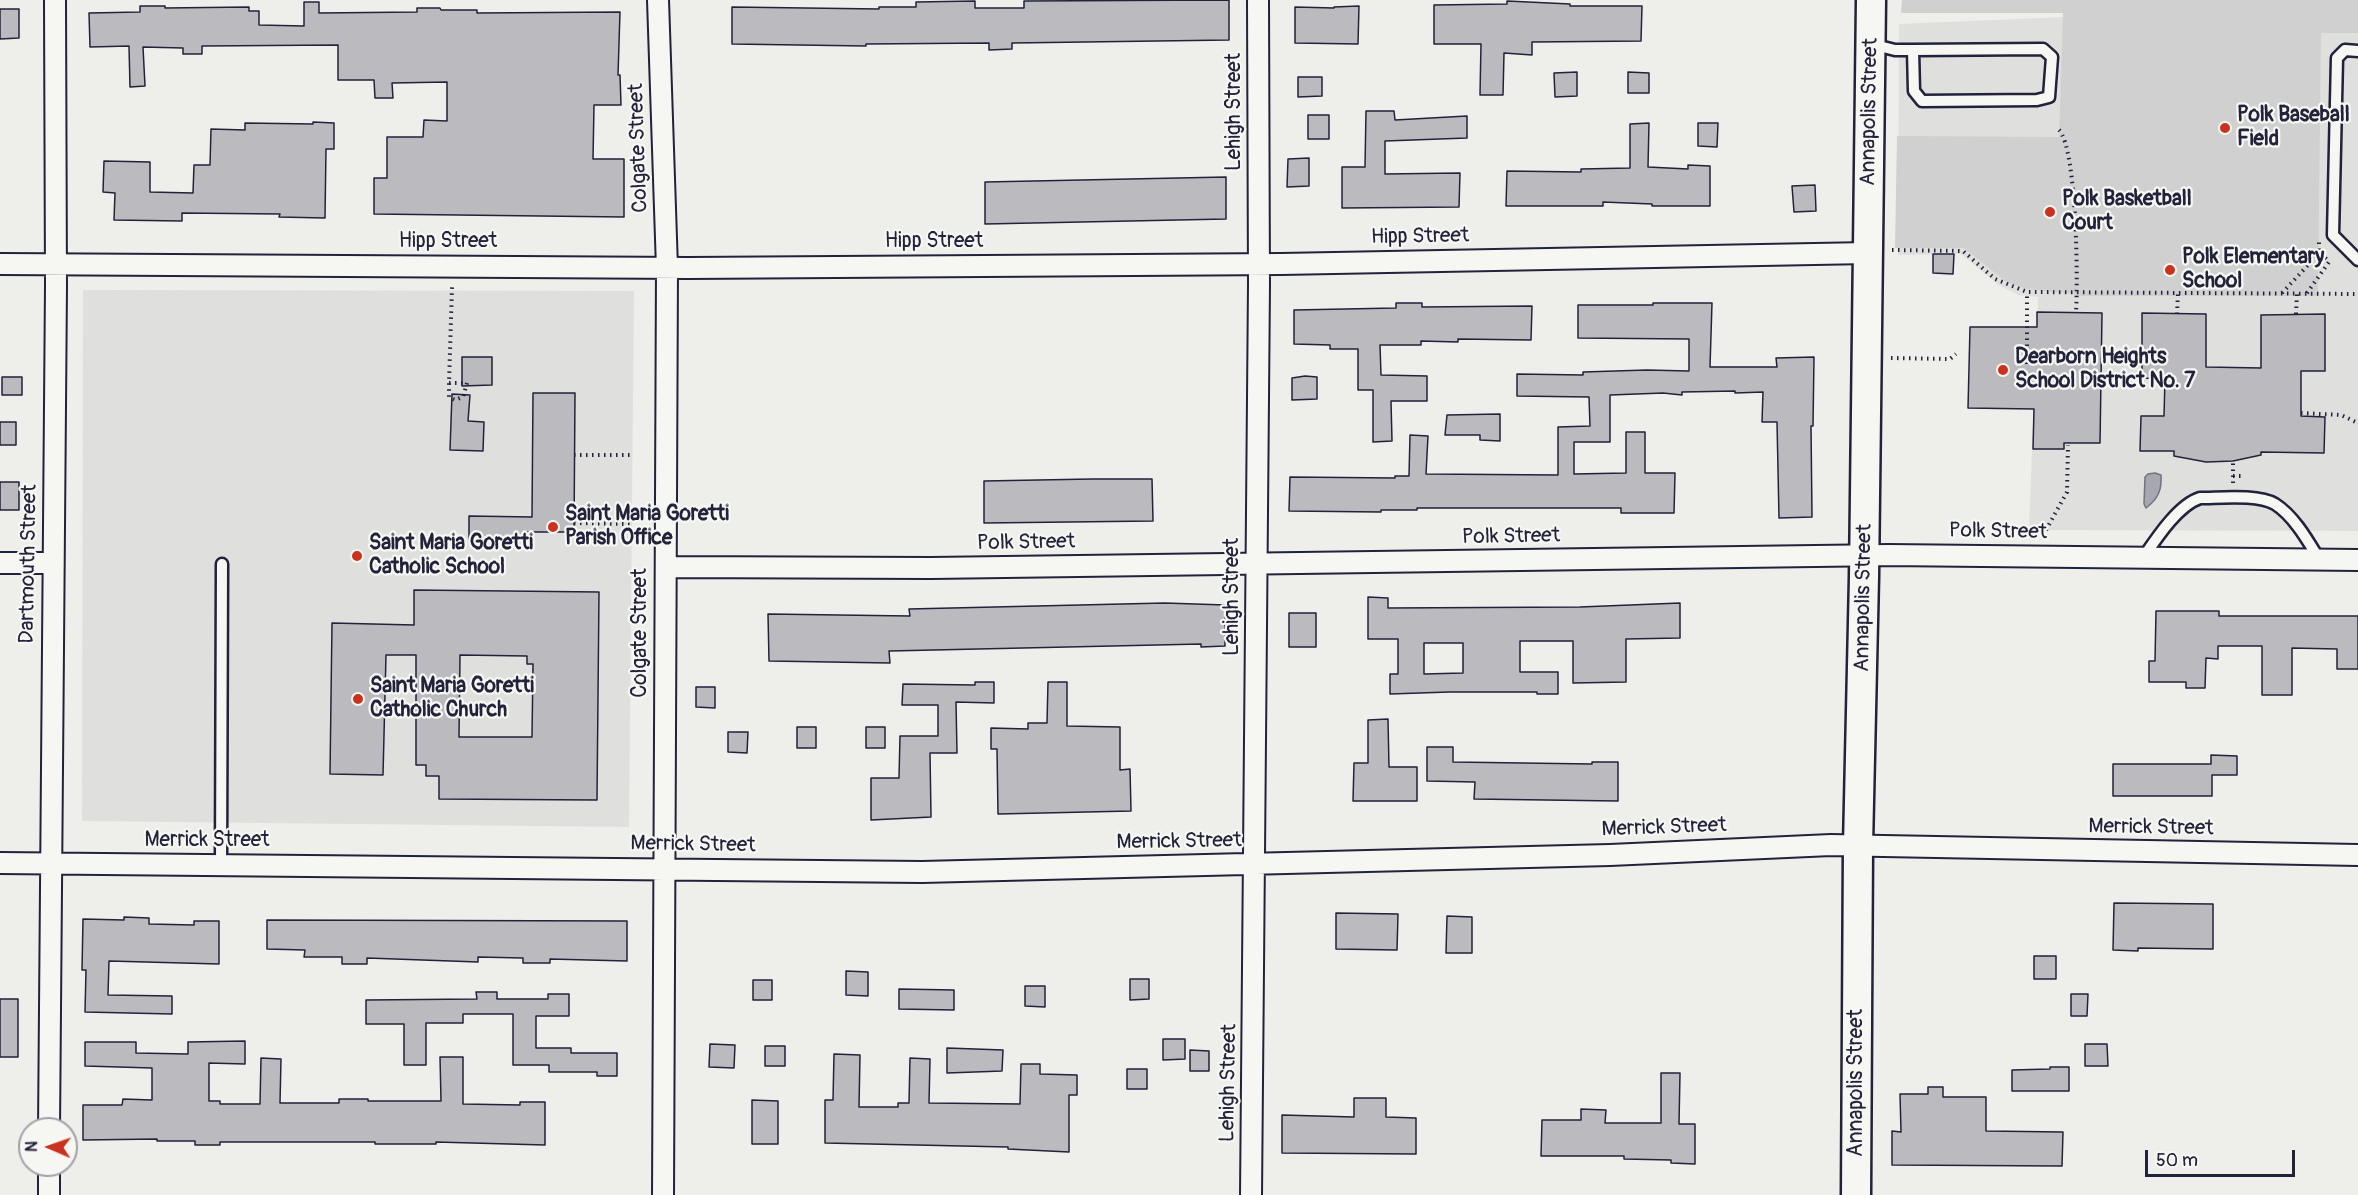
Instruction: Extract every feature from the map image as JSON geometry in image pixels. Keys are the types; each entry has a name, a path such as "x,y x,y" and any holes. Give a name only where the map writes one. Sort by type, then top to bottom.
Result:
{"street":[{"name":"Dartmouth Street","path":"50,1117 56,0"},
{"name":"Colgate Street","path":"658,0 667,268 663,1195"},
{"name":"Lehigh Street","path":"1251,1195 1256,864 1258,0"},
{"name":"Annapolis Street","path":"1856,1195 1858,846 1864,556 1880,252 1870,44 1871,0"},
{"name":"Hipp Street","path":"0,264 667,268 1259,264 1880,252"},
{"name":"Polk Street","path":"666,567 931,568 1864,556 2358,560"},
{"path":"0,563 52,563"},
{"name":"Merrick Street","path":"0,864 922,872 1610,855 1831,845 2358,855"},
{"path":"49,1177 49,1195"}],"lane":[{"path":"1870,44 1895,50 2043,49 2052,57 2049,98 1922,101 1914,91 1913,50"},
{"path":"2358,51 2345,50 2337,58 2333,235 2358,260"},
{"path":"2143,558 2161,531 2191,501 2212,498 2259,499 2275,504 2304,533 2319,560"},
{"path":"221,865 222,564"}],"path":[{"path":"2059,130 2067,146 2076,222 2078,293 2076,312"},
{"path":"2281,293 2319,251"},
{"path":"1880,252 1963,252 1995,279 2027,292 2358,294"},
{"path":"449,383 467,383 463,397 450,399 449,383 452,287"},
{"path":"2026,364 2027,292"},
{"path":"2296,293 2296,314"},
{"path":"2177,314 2178,294"},
{"path":"1891,358 1950,360 1956,354"},
{"path":"2301,413 2341,415 2358,423"},
{"path":"2046,530 2067,492 2068,445"},
{"path":"574,455 630,455"},
{"path":"2233,461 2233,487"},
{"path":"2233,476 2242,476"},
{"path":"573,523 630,524"}],"shaded area":[{"path":"1902,0 2358,0 2358,33 2321,33 2318,296 2075,296 2074,294 2026,289 2005,281 1964,248 1895,248 1897,136 2059,137 2063,13 1901,13"},
{"name":"Polk Elementary School","path":"2066,17 2358,32 2358,531 2029,530 2033,423 2036,424 2038,297 2019,295 2000,286 1961,254 1898,255 1899,24"},
{"name":"Saint Maria Goretti Catholic School","path":"83,290 634,291 629,827 82,821"},
{"path":"2155,473 2161,475 2160,490 2154,501 2146,508 2144,504 2145,477"}],"building":[{"path":"1229,0 1229,40 1012,43 1012,49 989,50 989,43 866,44 866,46 732,44 732,7 879,9 879,7 916,7 916,2 975,1 975,8 1024,8 1024,1"},
{"path":"1507,1 1570,4 1570,6 1642,6 1641,41 1532,42 1532,55 1504,53 1503,95 1480,95 1481,44 1434,44 1434,5 1507,4"},
{"path":"304,2 319,2 319,13 417,12 417,8 477,10 477,13 620,12 618,75 620,75 621,105 594,105 593,159 624,159 624,217 374,214 374,178 387,178 387,137 423,137 424,120 447,121 447,82 392,83 393,98 375,98 374,80 338,80 338,45 202,46 202,54 183,54 183,48 143,47 145,86 130,87 129,46 90,47 89,13 140,12 140,6 249,7 249,11 259,11 259,25 304,26"},
{"path":"1359,6 1358,44 1295,43 1295,7"},
{"path":"0,9 19,9 19,38 0,39"},
{"path":"1577,72 1577,96 1555,97 1554,73"},
{"path":"1628,72 1649,73 1649,93 1628,93"},
{"path":"1298,77 1322,77 1322,96 1298,97"},
{"path":"1366,111 1394,111 1395,120 1467,116 1467,138 1385,141 1385,174 1460,173 1459,207 1342,208 1342,167 1365,167"},
{"path":"1308,115 1329,115 1329,139 1308,139"},
{"path":"313,122 334,123 334,149 326,149 325,218 279,217 280,214 182,213 182,221 114,220 115,193 103,192 104,161 150,162 150,192 193,193 194,165 210,165 211,129 245,130 245,123 313,124"},
{"path":"1649,123 1648,167 1688,169 1688,165 1710,166 1710,206 1652,206 1652,204 1603,202 1603,206 1506,206 1507,171 1581,172 1581,169 1630,168 1630,124"},
{"path":"1698,123 1718,123 1717,147 1698,146"},
{"path":"1309,158 1309,186 1287,187 1288,159"},
{"path":"1226,177 1226,219 985,224 985,182"},
{"path":"1815,185 1816,211 1794,212 1792,186"},
{"path":"1933,254 1954,254 1953,274 1933,273"},
{"path":"1396,303 1422,303 1422,307 1532,306 1531,340 1458,339 1458,342 1421,341 1421,345 1380,345 1381,375 1427,376 1427,401 1391,401 1392,441 1373,442 1373,390 1358,390 1358,349 1330,349 1330,345 1294,344 1294,310 1396,308"},
{"path":"1653,303 1712,303 1710,367 1777,367 1776,358 1814,357 1813,426 1811,426 1812,517 1779,518 1777,422 1762,422 1763,392 1735,393 1735,391 1682,392 1682,395 1663,393 1610,395 1610,442 1574,442 1574,474 1626,473 1626,432 1645,432 1645,473 1675,473 1674,513 1621,513 1621,508 1417,508 1417,510 1381,510 1381,512 1289,511 1290,477 1395,478 1395,476 1409,476 1410,435 1428,436 1426,474 1558,475 1558,427 1590,426 1589,397 1517,396 1517,374 1583,375 1583,372 1689,371 1689,339 1578,338 1578,305 1653,305"},
{"path":"2037,312 2102,313 2100,443 2064,443 2064,449 2033,449 2034,409 1968,408 1970,327 2037,327"},
{"path":"2142,313 2206,314 2206,367 2261,368 2261,315 2325,314 2325,371 2301,371 2301,416 2325,417 2324,453 2261,452 2261,455 2233,461 2206,462 2174,456 2174,451 2140,451 2141,416 2164,416 2165,379 2142,378"},
{"path":"462,357 492,357 492,385 462,386"},
{"path":"2,377 22,377 22,395 2,395"},
{"path":"1317,377 1317,399 1292,400 1292,378"},
{"path":"533,393 575,393 574,532 524,532 524,539 469,539 469,516 532,517"},
{"path":"452,394 470,395 468,421 484,422 483,451 450,450"},
{"path":"1500,414 1500,441 1480,440 1480,435 1445,435 1447,415"},
{"path":"0,422 16,422 16,445 0,445"},
{"path":"1152,479 1153,521 984,523 984,481"},
{"path":"0,482 19,482 19,510 0,510"},
{"name":"Saint Maria Goretti Catholic School","path":"414,590 599,592 597,800 439,799 439,776 426,776 426,765 416,765 416,655 386,655 383,775 330,774 332,623 414,625","holes":["460,655 527,656 527,664 533,664 532,737 459,737"]},
{"path":"1368,597 1388,598 1388,608 1580,607 1680,603 1680,638 1626,639 1626,682 1573,683 1573,641 1520,641 1520,672 1558,672 1558,694 1449,692 1390,694 1390,674 1398,674 1398,639 1368,639","holes":["1424,643 1463,643 1463,673 1424,674"]},
{"path":"1165,603 1225,605 1225,646 1201,647 1201,644 889,651 890,663 769,661 768,614 910,616 909,609"},
{"path":"2156,611 2219,611 2219,616 2358,616 2358,669 2337,669 2337,649 2292,648 2292,695 2262,695 2262,646 2218,646 2218,659 2206,658 2205,688 2186,688 2186,682 2149,682 2149,661 2155,661"},
{"path":"1289,613 1316,613 1316,647 1289,647"},
{"path":"975,682 994,682 994,703 956,702 957,753 930,753 931,817 871,820 871,778 899,778 900,736 938,736 938,705 902,705 903,684 975,685"},
{"path":"1048,682 1067,682 1067,726 1120,727 1120,770 1130,769 1131,811 998,814 997,749 991,749 991,728 1028,729 1028,723 1047,723"},
{"path":"696,687 715,687 715,708 696,707"},
{"path":"1388,719 1389,767 1417,767 1417,801 1353,801 1354,763 1368,763 1368,720"},
{"path":"797,727 816,727 816,748 797,748"},
{"path":"866,727 885,727 885,748 866,748"},
{"path":"728,732 748,732 747,753 728,752"},
{"path":"1427,747 1453,747 1453,762 1592,764 1592,762 1618,762 1618,801 1474,799 1475,782 1427,781"},
{"path":"2211,755 2237,756 2237,775 2212,775 2212,796 2113,796 2113,764 2211,764"},
{"path":"2114,903 2213,904 2213,949 2113,950"},
{"path":"1336,913 1398,914 1397,950 1336,949"},
{"path":"1447,916 1472,917 1472,953 1446,953"},
{"path":"124,917 149,918 149,924 194,925 194,921 219,921 219,964 109,961 108,995 172,996 172,1014 85,1012 86,970 82,970 83,919 124,920"},
{"path":"267,920 627,921 627,961 550,959 550,963 523,963 523,958 478,957 478,962 367,958 367,964 342,964 342,957 304,957 305,950 267,949"},
{"path":"2034,956 2056,956 2056,979 2034,979"},
{"path":"846,971 868,972 868,996 846,995"},
{"path":"1130,979 1149,979 1149,999 1130,1000"},
{"path":"753,980 772,980 772,1000 753,1000"},
{"path":"1025,986 1045,986 1045,1007 1025,1006"},
{"path":"899,989 954,990 954,1010 899,1009"},
{"path":"476,992 497,992 497,999 548,999 548,994 569,994 569,1016 536,1016 536,1048 571,1048 571,1053 617,1053 617,1076 597,1076 597,1072 549,1072 549,1065 513,1065 513,1014 463,1014 463,1023 426,1023 426,1065 404,1065 404,1024 366,1024 366,1000 477,999"},
{"path":"2071,994 2088,994 2087,1016 2071,1016"},
{"path":"0,999 18,999 18,1057 0,1057"},
{"path":"1163,1039 1185,1039 1185,1059 1163,1060"},
{"path":"245,1041 245,1064 209,1063 209,1101 220,1101 220,1104 260,1104 261,1058 281,1059 280,1103 339,1103 339,1099 441,1101 440,1057 463,1057 463,1104 520,1105 520,1102 545,1102 545,1145 436,1142 436,1144 375,1144 375,1142 220,1142 220,1145 195,1145 195,1141 157,1141 157,1139 83,1140 83,1105 122,1105 123,1099 152,1100 152,1068 85,1066 85,1042 136,1042 136,1053 188,1054 188,1042"},
{"path":"710,1044 735,1045 734,1068 709,1067"},
{"path":"2085,1044 2107,1044 2108,1066 2085,1066"},
{"path":"765,1046 785,1046 785,1066 765,1066"},
{"path":"947,1048 1003,1050 1002,1071 947,1073"},
{"path":"1190,1050 1209,1051 1209,1071 1190,1071"},
{"path":"834,1054 860,1055 859,1107 898,1107 898,1103 909,1103 910,1058 930,1059 929,1103 1020,1104 1021,1064 1040,1064 1040,1074 1077,1075 1077,1095 1069,1095 1069,1152 1008,1149 1008,1147 825,1143 825,1100 833,1100"},
{"path":"2050,1067 2069,1067 2069,1091 2012,1091 2012,1070 2050,1069"},
{"path":"1127,1069 1147,1069 1147,1089 1127,1089"},
{"path":"1661,1073 1680,1073 1679,1124 1695,1124 1695,1164 1671,1163 1671,1160 1624,1159 1624,1156 1541,1156 1542,1120 1581,1120 1581,1109 1606,1110 1605,1123 1661,1123"},
{"path":"1928,1087 1943,1087 1943,1097 1986,1097 1986,1131 2063,1132 2062,1166 1892,1165 1892,1131 1901,1132 1900,1094 1928,1094"},
{"path":"1354,1098 1386,1098 1386,1117 1416,1118 1416,1154 1282,1153 1282,1115 1354,1117"},
{"path":"752,1100 778,1101 778,1144 752,1144"}],"place":[{"name":"Polk Baseball Field","path":"2225,128"},
{"name":"Polk Basketball Court","path":"2050,212"},
{"name":"Polk Elementary School","path":"2170,270"},
{"name":"Dearborn Heights School District No. 7","path":"2003,370"},
{"name":"Saint Maria Goretti Parish Office","path":"553,527"},
{"name":"Saint Maria Goretti Catholic School","path":"357,556"},
{"name":"Saint Maria Goretti Catholic Church","path":"358,699"}]}
